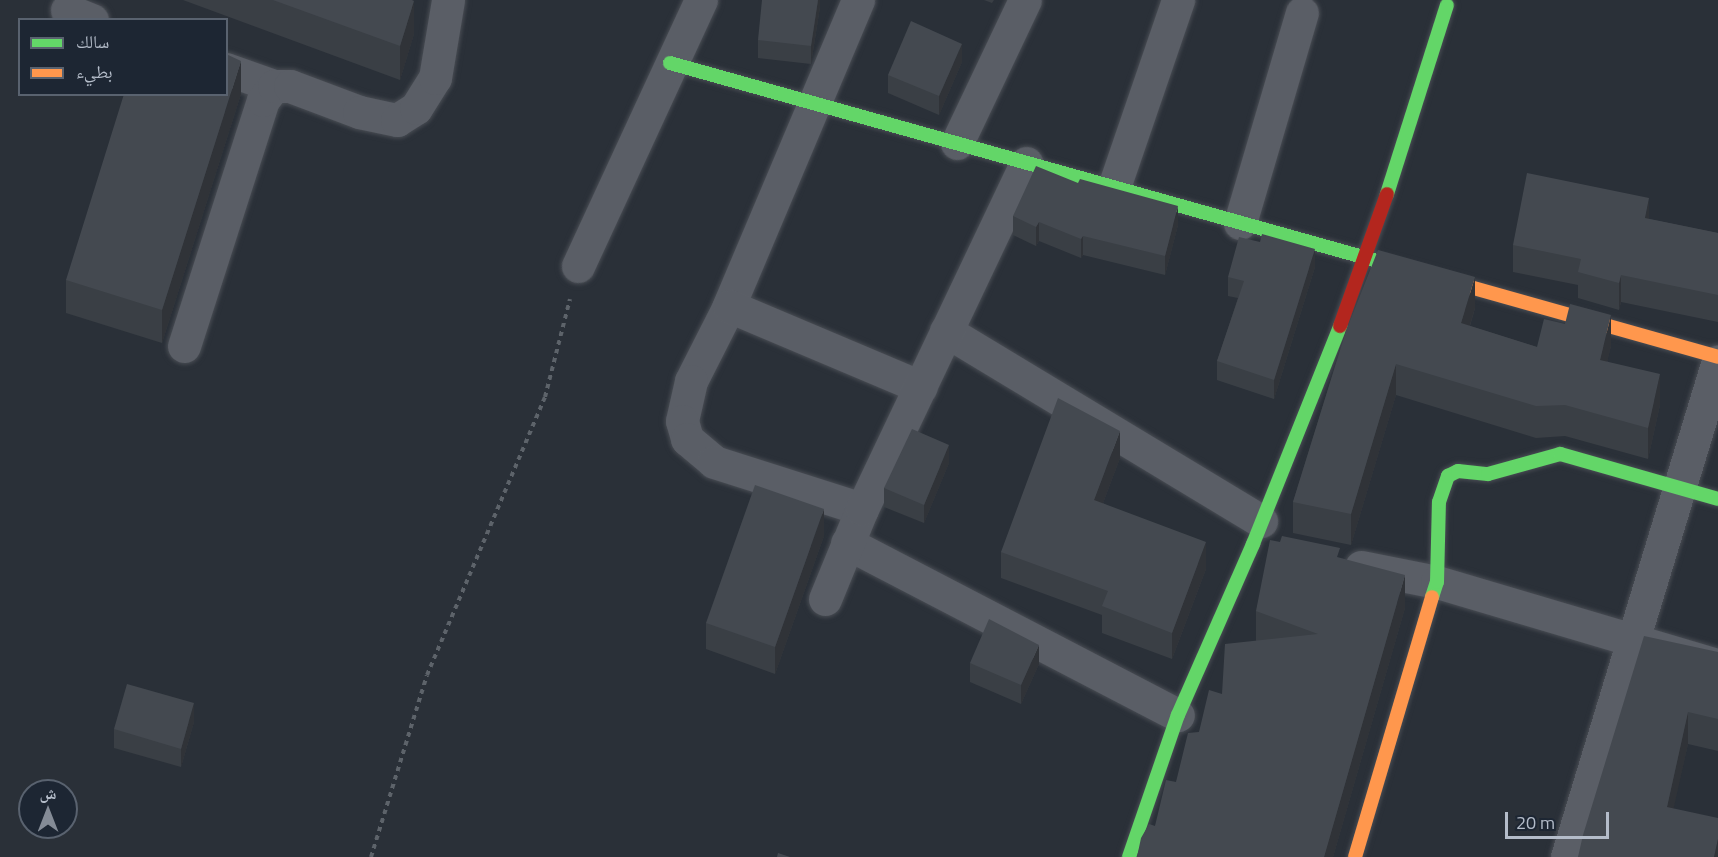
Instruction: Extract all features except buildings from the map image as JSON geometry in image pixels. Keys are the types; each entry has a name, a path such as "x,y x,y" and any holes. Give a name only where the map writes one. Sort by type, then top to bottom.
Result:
{"street":[{"path":"228,70 274,86 290,86 359,112 397,120 416,108 435,78 448,0"},
{"path":"578,266 701,0"},
{"path":"858,0 729,306 687,395 682,421 687,439 714,462 862,509"},
{"path":"957,143 1025,0"},
{"path":"1114,187 1178,0"},
{"path":"1129,857 1178,715 1257,532 1367,258 1447,5"},
{"path":"1240,223 1302,13"},
{"path":"670,63 1718,359 1681,488 1631,642 1567,857"},
{"path":"184,346 263,100 274,86"},
{"path":"825,598 862,509 1026,163"},
{"path":"729,306 921,387"},
{"path":"946,331 1288,551"},
{"path":"1355,857 1437,582 1442,488 1448,476 1458,471 1488,474 1560,454 1718,499"},
{"path":"847,543 1178,715"},
{"path":"1334,561 1437,582 1631,642 1718,665"}],"path":[{"path":"371,857 427,675 545,398 578,266"}],"traffic: fast":[{"path":"1387,194 1447,5"},
{"path":"670,63 1388,264"},
{"path":"1129,857 1178,715 1253,544 1340,326"},
{"path":"1432,597 1437,582 1439,502 1448,476 1458,471 1488,474 1560,454 1718,499"}],"traffic: slow":[{"path":"1388,264 1718,357"},
{"path":"1355,857 1432,597"}],"traffic: jam":[{"path":"1340,326 1387,194"}]}
